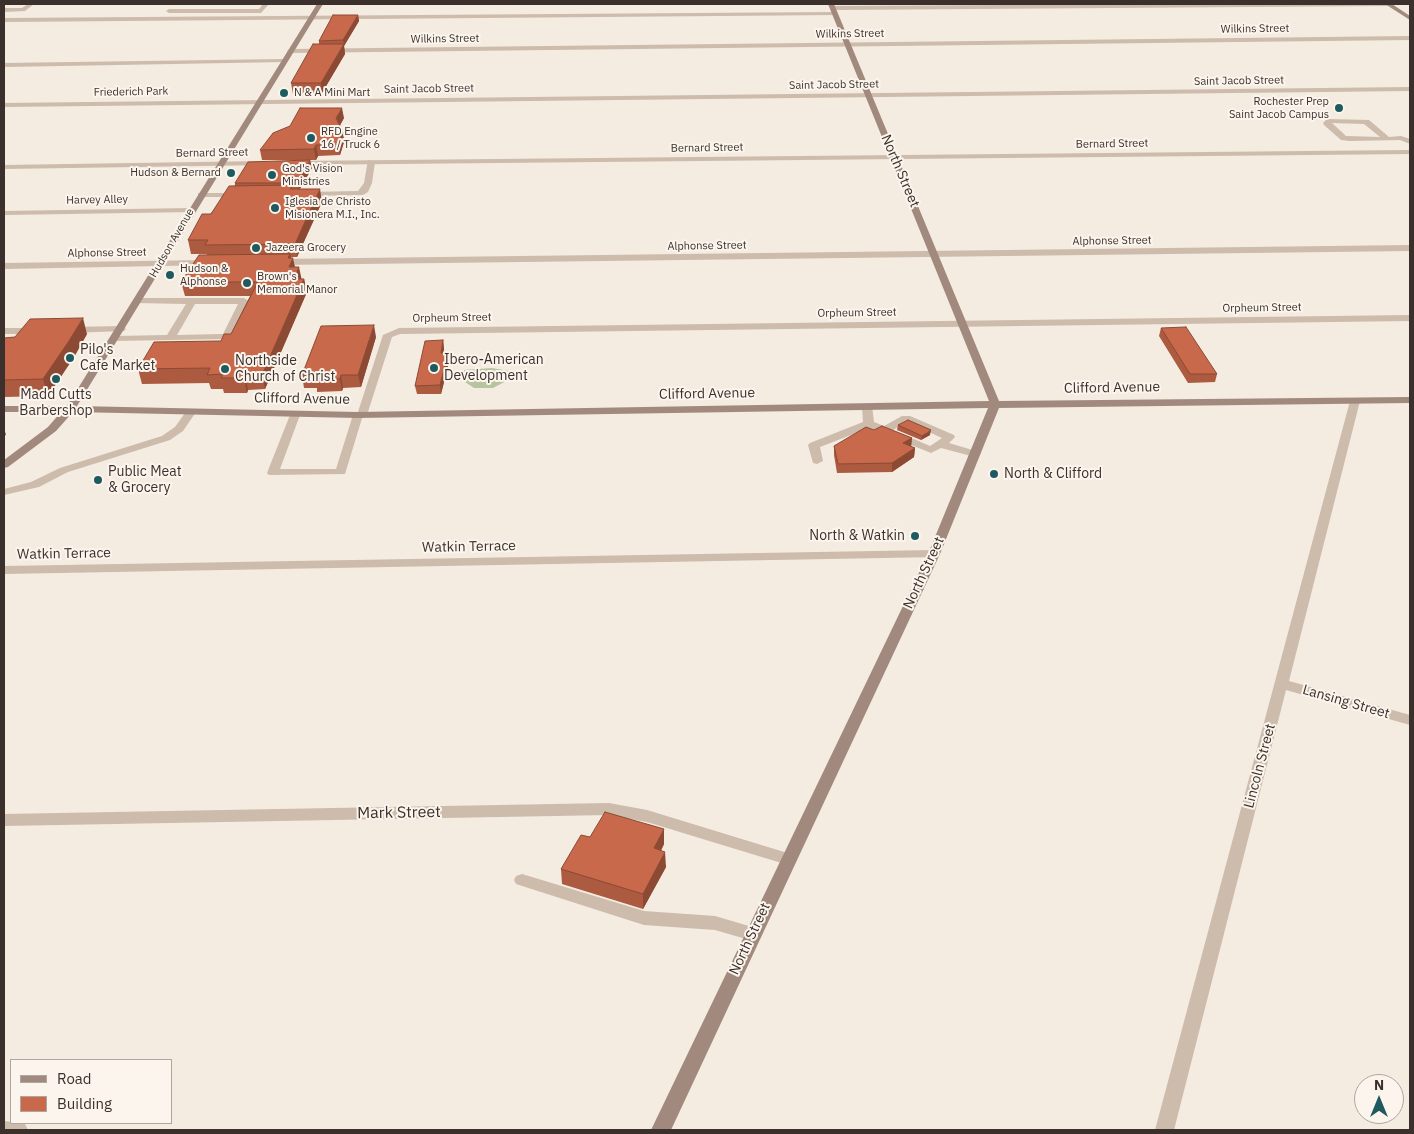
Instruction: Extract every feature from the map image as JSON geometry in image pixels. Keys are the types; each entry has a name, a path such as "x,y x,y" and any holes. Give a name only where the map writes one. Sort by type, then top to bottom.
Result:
{"main road":[{"name":"Hudson Avenue","path":"4,465 52,429 70,408 115,339 161,264 191,210 320,4"},
{"path":"1388,4 1410,18"},
{"name":"North Street","path":"661,1130 752,934 934,554 995,404 833,9"},
{"name":"Clifford Avenue","path":"4,409 70,408 295,415 360,415 995,404 1410,400"}],"street":[{"path":"4,10 23,10 31,4"},
{"path":"169,11 261,11 266,4"},
{"path":"4,20 311,18 833,9 1388,4"},
{"name":"Wilkins Street","path":"290,51 1410,38"},
{"path":"4,64 284,61"},
{"name":"Saint Jacob Street","path":"258,101 1410,89"},
{"name":"Friederich Park","path":"4,105 258,101"},
{"path":"1387,139 1366,122 1327,122 1344,138 1349,139 1387,139 1401,138 1410,142"},
{"name":"Bernard Street","path":"287,163 1410,152"},
{"path":"293,194 360,193 365,190 368,183 371,162"},
{"name":"Bernard Street","path":"4,167 277,163"},
{"path":"201,195 250,194"},
{"name":"Harvey Alley","path":"4,213 191,210"},
{"name":"Alphonse Street","path":"270,262 1410,248"},
{"name":"Alphonse Street","path":"4,266 221,263"},
{"path":"115,339 226,337 244,301 138,301"},
{"path":"170,338 192,301"},
{"name":"Orpheum Street","path":"295,415 273,473 340,472 388,336 399,331 1410,318"},
{"path":"62,330 121,329"},
{"path":"4,331 43,330"},
{"name":"Lincoln Street","path":"1164,1130 1355,401"},
{"path":"866,406 869,424"},
{"path":"4,492 35,485 64,470 166,438 179,429 191,412"},
{"path":"817,461 814,445 869,424 931,450 950,437 906,418 885,430"},
{"path":"940,444 975,454"},
{"name":"Watkin Terrace","path":"4,570 934,554"},
{"name":"Lansing Street","path":"1282,684 1410,720"},
{"name":"Mark Street","path":"4,820 609,809 647,816 788,859"},
{"path":"522,880 644,918 715,923 752,934"},
{"path":"4,1130 18,1130"}],"green space":[{"path":"492,368 509,371 510,379 493,388 474,388 462,380 464,370"}],"building":[{"path":"333,15 358,15 343,40 319,41"},
{"path":"313,44 344,44 321,83 291,83"},
{"name":"RFD Engine 16 / Truck 6","path":"300,108 342,108 336,118 343,132 338,145 316,145 314,149 260,150 273,133 290,126"},
{"path":"310,160 298,183 235,183 248,162"},
{"path":"293,185 290,189 320,189 295,244 205,245 208,240 188,240 202,214 211,214 229,186"},
{"path":"290,254 288,258 293,258 289,267 299,267 294,279 304,279 262,375 245,375 244,378 221,378 223,374 207,375 210,368 138,369 154,342 221,341 224,334 231,334 258,282 181,282 199,255"},
{"path":"83,318 43,379 4,380 4,338 15,337 30,319"},
{"path":"374,325 358,375 341,375 340,379 315,379 317,375 302,375 321,326"},
{"path":"1186,327 1217,374 1190,374 1161,328"},
{"name":"Ibero-American Development","path":"443,340 441,353 448,353 440,385 415,386 425,341"},
{"path":"908,420 931,430 922,436 898,425"},
{"path":"882,426 912,438 903,443 915,448 892,463 838,464 834,446 866,427 874,430"},
{"path":"605,812 664,829 654,848 665,852 643,894 561,869 581,835 590,837"}],"place":[{"name":"N & A Mini Mart","path":"284,93"},
{"name":"Rochester Prep Saint Jacob Campus","path":"1339,108"},
{"name":"RFD Engine 16 / Truck 6","path":"311,138"},
{"name":"Hudson & Bernard","path":"231,173"},
{"name":"God's Vision Ministries","path":"272,175"},
{"name":"Iglesia de Christo Misionera M.I., Inc.","path":"275,208"},
{"name":"Jazeera Grocery","path":"256,248"},
{"name":"Hudson & Alphonse","path":"170,275"},
{"name":"Brown's Memorial Manor","path":"247,283"},
{"name":"Pilo's Cafe Market","path":"70,358"},
{"name":"Ibero-American Development","path":"434,368"},
{"name":"Northside Church of Christ","path":"225,369"},
{"name":"Madd Cutts Barbershop","path":"56,379"},
{"name":"North & Clifford","path":"994,474"},
{"name":"Public Meat & Grocery","path":"98,480"},
{"name":"North & Watkin","path":"915,536"}]}
